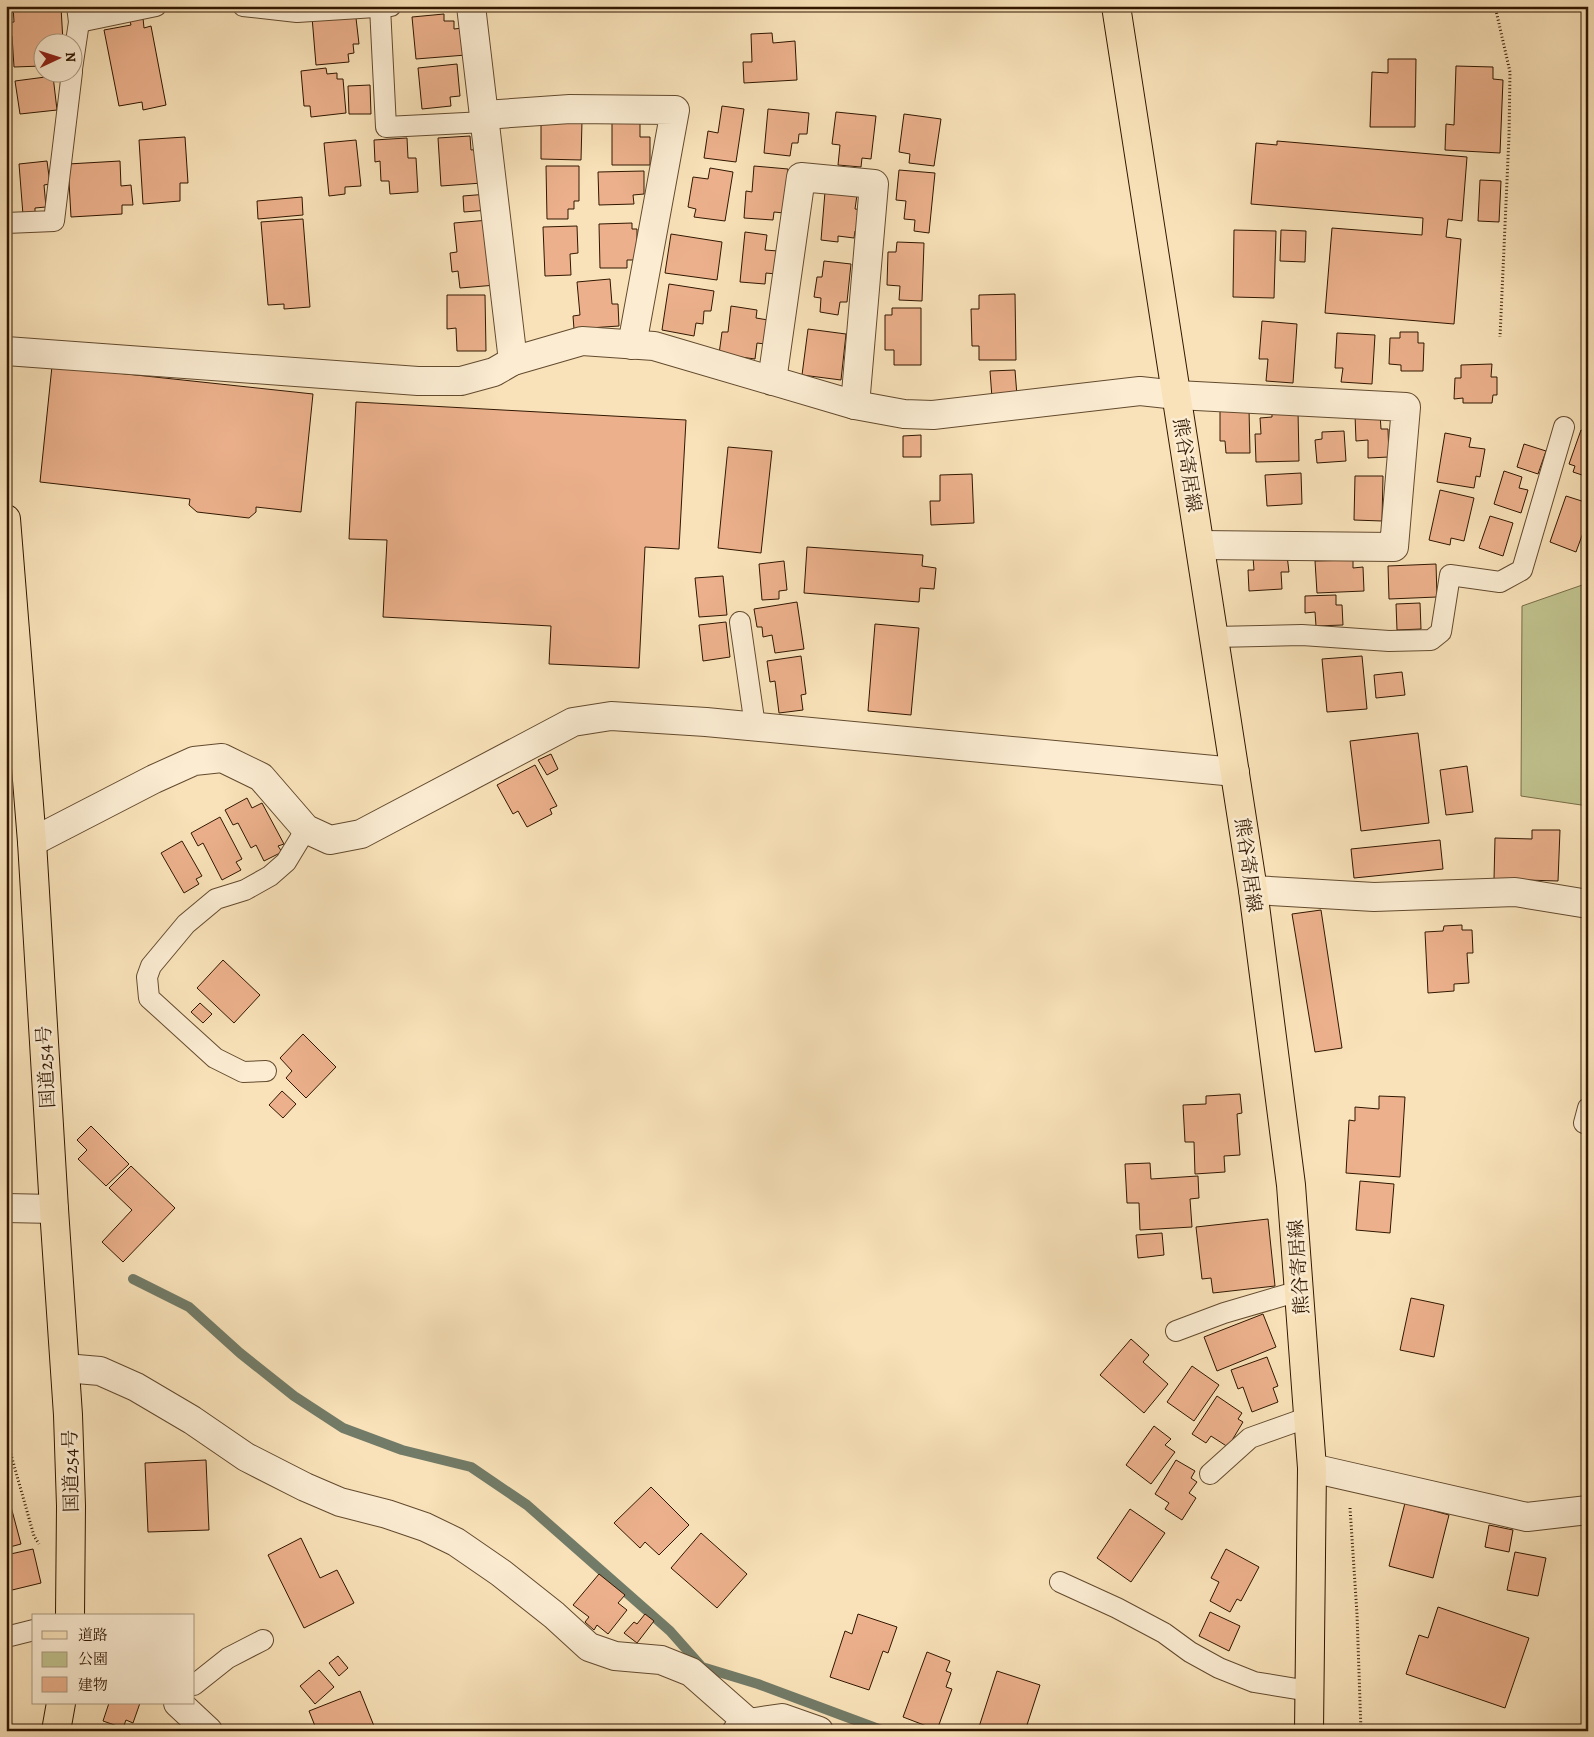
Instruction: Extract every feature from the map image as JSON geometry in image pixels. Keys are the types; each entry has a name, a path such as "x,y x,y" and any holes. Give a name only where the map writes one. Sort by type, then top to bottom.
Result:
{"main road":[{"name":"熊谷寄居線","path":"1116,6 1253,890 1291,1185 1312,1468 1309,1731"},
{"name":"国道254号","path":"6,519 32,842 68,1415 71,1506 70,1614"},
{"path":"56,1731 61,1704"}],"street":[{"path":"472,6 513,361"},
{"path":"484,119 570,109 675,110 632,344"},
{"path":"772,381 801,177 874,184 855,405"},
{"path":"6,350 418,381 461,381 494,372 513,361 582,341 654,346 855,405 904,414 933,415 1140,391 1177,395 1406,407 1394,547 1200,544"},
{"path":"32,842 154,779 194,761 222,758 261,777 306,829 330,840 361,834 573,722 611,716 755,726 1235,772"},
{"path":"1253,890 1374,897 1515,892 1588,904"},
{"path":"6,1208 54,1209"},
{"path":"65,1368 100,1371 129,1384 192,1420 246,1457 305,1487 340,1502 387,1514 425,1527 456,1542 554,1615 589,1648 615,1656 661,1660 690,1672 743,1727 782,1718 819,1731"},
{"path":"1312,1468 1527,1517 1588,1510"},
{"path":"179,1704 208,1731"}],"lane":[{"path":"76,32 78,14 156,6"},
{"path":"242,6 297,12 386,7 386,127 484,119"},
{"path":"6,223 54,221 71,82"},
{"path":"1214,637 1302,635 1389,642 1431,640 1441,632 1450,575 1500,582 1522,570 1564,428"},
{"path":"740,622 755,726"},
{"path":"266,1071 243,1072 215,1058 149,998 147,977 151,966 186,924 216,899 245,890 270,876 286,862 306,829"},
{"path":"1176,1331 1224,1313 1299,1291"},
{"path":"1210,1474 1250,1438 1309,1417"},
{"path":"1060,1582 1117,1608 1219,1668 1254,1682 1310,1690"},
{"path":"6,1637 32,1630"},
{"path":"195,1684 228,1658 263,1640"}],"path":[{"path":"1495,6 1510,72 1500,337"},
{"path":"6,1437 34,1536 46,1558 70,1573"},
{"path":"1343,1475 1350,1507 1357,1614 1361,1731"}],"green space":[{"path":"1588,583 1588,806 1521,796 1522,606"}],"building":[{"path":"13,6 61,7 62,32 32,32 32,66 14,67 12,36 7,36 7,23 14,22"},
{"path":"342,14 342,19 356,18 359,44 353,44 354,53 348,54 349,62 316,65 312,17"},
{"path":"444,14 444,21 454,21 454,29 463,28 466,55 416,59 412,17"},
{"path":"143,18 144,28 151,26 166,105 143,110 142,102 119,106 104,30 131,25 130,21"},
{"path":"772,33 773,43 795,41 797,80 744,83 743,62 752,62 751,34"},
{"path":"1388,59 1416,59 1415,127 1370,127 1372,72 1388,73"},
{"path":"457,64 460,96 450,97 451,106 422,109 418,68"},
{"path":"1456,66 1493,67 1493,79 1503,80 1500,153 1445,150 1446,124 1454,125"},
{"path":"326,68 327,74 337,73 337,79 343,79 346,113 311,117 310,106 304,106 301,71"},
{"path":"32,79 32,82 54,82 57,110 20,114 15,81"},
{"path":"370,85 371,114 349,114 348,86"},
{"path":"722,106 744,109 736,162 704,158 708,131 718,133"},
{"path":"768,109 809,113 807,134 799,134 798,143 792,143 790,156 764,153"},
{"path":"836,112 876,116 871,159 862,158 861,167 838,165 840,145 832,144"},
{"path":"904,114 941,119 934,166 909,163 910,154 899,152"},
{"path":"541,121 582,121 581,160 541,159"},
{"path":"612,123 640,123 640,137 650,137 650,165 612,165"},
{"path":"470,136 471,150 480,149 482,183 441,186 438,138"},
{"path":"185,137 188,183 180,183 180,201 143,204 139,140"},
{"path":"407,138 408,158 416,158 418,192 390,194 389,181 381,181 380,161 375,162 374,140"},
{"path":"356,140 361,186 345,187 345,194 329,196 324,143"},
{"path":"1277,141 1467,157 1462,221 1448,219 1446,237 1461,239 1454,324 1325,313 1332,228 1422,235 1423,218 1251,204 1256,143 1277,145"},
{"path":"47,161 50,184 44,185 46,207 35,208 35,214 23,215 19,164"},
{"path":"120,161 121,186 131,185 133,205 122,205 122,214 71,217 68,164"},
{"path":"546,166 579,166 579,201 574,201 574,209 568,209 568,219 547,219"},
{"path":"754,166 788,169 784,213 774,212 773,220 744,218 746,191 752,192"},
{"path":"710,168 733,172 725,221 694,217 696,209 688,207 693,177 708,179"},
{"path":"899,170 935,173 929,233 914,231 915,220 904,219 906,201 896,200"},
{"path":"644,171 644,194 633,195 634,204 599,205 598,172"},
{"path":"1480,180 1501,181 1499,222 1478,221"},
{"path":"825,192 857,195 855,209 864,210 861,232 855,231 854,238 838,236 838,242 821,240"},
{"path":"488,194 489,210 464,212 463,196"},
{"path":"302,197 303,215 258,219 257,201"},
{"path":"303,219 310,307 284,309 284,304 268,305 261,222"},
{"path":"489,220 496,285 460,288 458,271 452,272 450,253 457,252 454,223"},
{"path":"632,223 632,229 637,229 637,260 627,260 627,268 600,268 599,224"},
{"path":"577,226 578,253 570,254 571,275 545,276 543,227"},
{"path":"1234,230 1276,231 1274,298 1233,297"},
{"path":"1281,230 1306,231 1305,262 1280,261"},
{"path":"745,232 767,235 765,250 778,251 776,274 766,273 765,284 740,282"},
{"path":"671,234 722,242 717,280 665,273"},
{"path":"897,242 924,243 922,301 899,300 900,286 887,285 888,252 896,252"},
{"path":"824,261 851,264 847,302 840,302 838,315 820,312 821,298 814,297 817,277 822,277"},
{"path":"610,279 612,304 618,304 619,326 574,329 573,316 580,315 577,282"},
{"path":"669,284 714,291 711,311 704,311 703,324 696,323 694,336 662,330"},
{"path":"1015,294 1016,360 979,360 979,346 972,346 971,309 979,309 979,295"},
{"path":"447,295 485,295 486,351 457,351 456,328 447,329"},
{"path":"731,306 757,310 756,318 768,320 765,344 757,343 755,359 719,354 722,332 728,332"},
{"path":"892,308 921,308 921,365 894,365 894,350 885,350 885,315 892,315"},
{"path":"1262,321 1297,324 1293,383 1266,381 1268,359 1259,359"},
{"path":"808,329 846,334 841,380 802,375"},
{"path":"1400,332 1418,332 1418,343 1424,343 1423,371 1401,371 1401,365 1389,364 1390,338 1400,338"},
{"path":"1337,333 1375,335 1372,384 1341,382 1343,368 1335,368"},
{"path":"1492,364 1491,377 1497,377 1497,395 1493,395 1492,403 1463,403 1463,398 1454,399 1455,378 1461,378 1461,365"},
{"path":"52,366 313,394 301,512 256,507 256,512 249,518 197,512 189,505 190,499 40,482"},
{"path":"1015,370 1017,396 992,398 990,371"},
{"path":"356,402 686,420 679,549 645,547 639,668 549,664 551,626 383,617 387,540 349,539"},
{"path":"1220,409 1249,409 1250,453 1226,453 1225,441 1220,441"},
{"path":"1298,411 1299,461 1256,462 1255,434 1261,434 1260,418 1272,417 1272,412"},
{"path":"1380,414 1381,429 1388,429 1389,457 1368,458 1368,440 1356,441 1355,415"},
{"path":"1581,430 1588,432 1588,477 1573,472 1575,466 1569,464"},
{"path":"1344,431 1346,461 1317,463 1315,440 1322,439 1322,432"},
{"path":"1445,433 1471,438 1469,447 1485,449 1480,477 1476,476 1474,488 1437,482"},
{"path":"921,435 921,457 903,457 903,436"},
{"path":"1524,444 1546,451 1538,474 1517,467"},
{"path":"728,447 772,451 761,553 718,548"},
{"path":"1504,471 1522,477 1519,488 1528,490 1521,513 1494,504"},
{"path":"1301,473 1302,504 1267,506 1265,475"},
{"path":"972,474 974,523 931,525 930,501 940,501 940,475"},
{"path":"1355,476 1383,476 1382,521 1354,520"},
{"path":"1440,490 1474,498 1464,541 1451,538 1450,545 1429,540"},
{"path":"1566,496 1588,503 1588,519 1576,552 1550,542"},
{"path":"1490,516 1513,523 1503,556 1479,548"},
{"path":"807,547 923,555 922,566 936,568 934,589 920,588 919,602 804,593"},
{"path":"1287,555 1289,572 1281,572 1282,589 1249,591 1248,570 1254,570 1253,557"},
{"path":"1353,560 1353,568 1363,567 1364,591 1317,593 1315,561"},
{"path":"784,561 787,590 779,591 779,599 762,600 759,564"},
{"path":"1436,564 1437,597 1389,599 1388,566"},
{"path":"723,576 727,615 699,617 695,578"},
{"path":"1336,595 1336,605 1342,605 1343,625 1316,626 1315,612 1305,613 1305,596"},
{"path":"797,602 804,649 775,653 772,635 763,637 762,627 757,627 754,609"},
{"path":"1420,603 1421,629 1397,630 1396,604"},
{"path":"726,622 730,657 703,661 699,625"},
{"path":"875,624 919,628 911,715 868,711"},
{"path":"801,656 806,694 801,695 803,710 779,713 775,681 770,682 767,661"},
{"path":"1362,656 1367,709 1327,712 1322,659"},
{"path":"1402,672 1405,695 1376,698 1374,675"},
{"path":"1418,733 1429,823 1361,831 1350,741"},
{"path":"551,754 558,769 547,775 538,760"},
{"path":"535,765 557,806 550,809 552,814 527,827 518,811 513,814 497,785"},
{"path":"1467,766 1473,812 1446,815 1440,770"},
{"path":"247,798 252,808 262,803 284,844 278,846 282,852 264,861 256,845 251,848 238,823 233,825 225,810"},
{"path":"220,817 242,859 236,862 241,870 222,880 203,843 198,846 191,833"},
{"path":"1532,830 1560,830 1558,881 1494,879 1495,838 1532,839"},
{"path":"1440,840 1443,869 1354,878 1351,849"},
{"path":"182,841 202,876 196,879 199,884 184,893 161,853"},
{"path":"1321,910 1342,1048 1315,1052 1292,914"},
{"path":"1462,925 1462,930 1472,930 1473,953 1467,953 1469,983 1454,984 1454,991 1428,993 1425,932 1443,931 1444,926"},
{"path":"223,960 260,995 234,1023 197,988"},
{"path":"6,969 11,1021 6,1022"},
{"path":"200,1003 212,1014 203,1023 191,1012"},
{"path":"303,1034 336,1067 306,1098 286,1078 292,1071 280,1058"},
{"path":"282,1091 296,1104 283,1118 269,1105"},
{"path":"1240,1094 1242,1113 1237,1114 1240,1155 1224,1156 1225,1172 1195,1174 1194,1142 1185,1142 1183,1105 1206,1104 1206,1096"},
{"path":"1379,1096 1405,1097 1400,1177 1346,1173 1349,1120 1355,1121 1355,1107 1379,1109"},
{"path":"91,1126 129,1164 106,1186 78,1159 87,1150 77,1140"},
{"path":"1150,1163 1151,1179 1198,1176 1199,1198 1190,1199 1192,1227 1140,1230 1139,1203 1127,1203 1125,1164"},
{"path":"131,1166 175,1208 123,1262 102,1242 132,1210 109,1188"},
{"path":"1360,1181 1394,1184 1390,1233 1356,1230"},
{"path":"1268,1219 1275,1286 1213,1293 1211,1278 1202,1279 1196,1227"},
{"path":"1162,1233 1164,1255 1138,1258 1136,1235"},
{"path":"1411,1298 1444,1305 1434,1357 1400,1350"},
{"path":"1263,1314 1276,1347 1217,1371 1204,1337"},
{"path":"1131,1339 1149,1355 1143,1362 1168,1384 1144,1413 1100,1375"},
{"path":"1267,1357 1278,1386 1273,1388 1278,1402 1252,1412 1243,1387 1238,1389 1231,1370"},
{"path":"1192,1366 1219,1385 1194,1421 1167,1402"},
{"path":"1217,1396 1242,1413 1238,1419 1243,1422 1228,1447 1211,1436 1206,1443 1192,1434"},
{"path":"1154,1426 1171,1439 1165,1445 1175,1452 1151,1484 1126,1465"},
{"path":"206,1460 209,1530 148,1532 145,1463"},
{"path":"1176,1460 1195,1471 1191,1478 1197,1482 1189,1493 1196,1498 1182,1520 1165,1509 1169,1503 1155,1494"},
{"path":"651,1487 689,1525 659,1555 645,1542 640,1548 614,1523"},
{"path":"10,1503 21,1544 6,1548 6,1504"},
{"path":"1405,1503 1449,1515 1433,1578 1389,1566"},
{"path":"1130,1509 1165,1533 1131,1582 1097,1558"},
{"path":"1489,1525 1513,1530 1509,1552 1485,1547"},
{"path":"701,1533 747,1574 717,1608 671,1568"},
{"path":"301,1538 320,1578 337,1570 354,1603 304,1628 268,1555"},
{"path":"33,1549 41,1583 8,1591 6,1555"},
{"path":"1226,1549 1259,1567 1241,1601 1237,1599 1230,1612 1210,1601 1219,1582 1211,1578"},
{"path":"1515,1552 1546,1558 1538,1596 1507,1590"},
{"path":"599,1574 625,1595 618,1603 627,1610 608,1634 597,1625 594,1630 585,1622 589,1617 573,1605"},
{"path":"1438,1607 1529,1638 1505,1708 1406,1674 1419,1635 1428,1638"},
{"path":"1210,1612 1240,1626 1229,1651 1199,1636"},
{"path":"645,1614 654,1621 637,1643 624,1633 634,1622 637,1624"},
{"path":"858,1614 897,1627 888,1653 883,1651 869,1690 830,1677 845,1631 852,1634"},
{"path":"927,1652 950,1661 946,1671 951,1673 946,1687 952,1689 937,1730 903,1717"},
{"path":"338,1656 348,1668 339,1676 329,1663"},
{"path":"319,1670 334,1687 315,1704 300,1686"},
{"path":"997,1671 1040,1685 1025,1731 978,1730"},
{"path":"360,1691 376,1731 317,1731 309,1711"},
{"path":"109,1704 140,1704 133,1723 126,1720 123,1728 103,1721"}],"waterway":[{"path":"133,1279 189,1307 240,1353 294,1396 343,1428 402,1450 471,1467 527,1505 670,1631 702,1667 758,1684 884,1731"}]}
